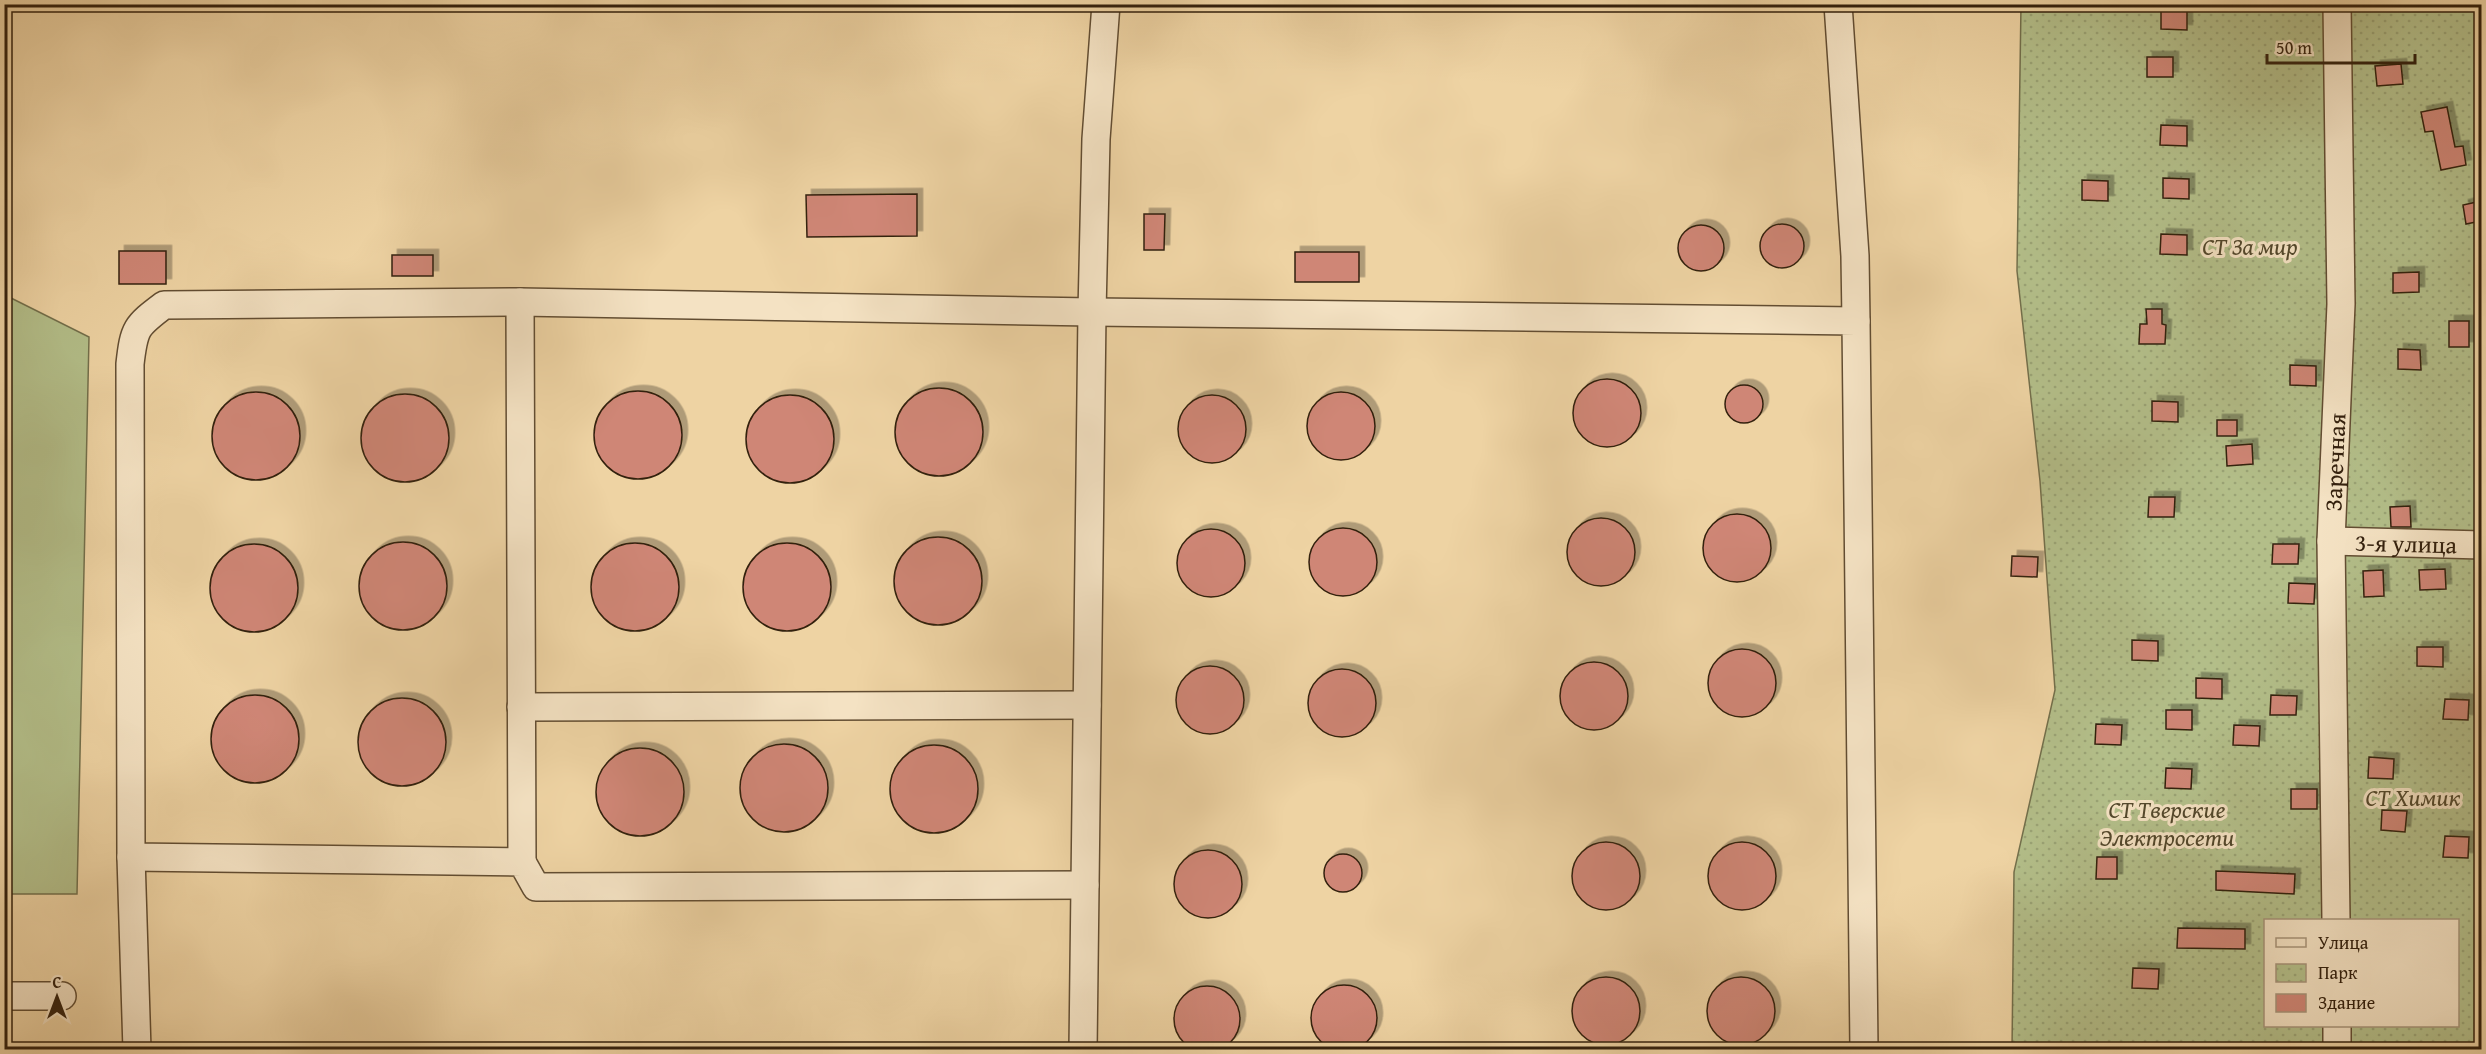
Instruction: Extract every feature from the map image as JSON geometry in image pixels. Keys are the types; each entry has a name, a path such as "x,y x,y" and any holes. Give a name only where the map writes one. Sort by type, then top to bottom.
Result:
{"street":[{"path":"1083,1050 1092,312 1096,139 1106,4"},
{"path":"1838,4 1855,256 1864,1050"},
{"name":"Заречная","path":"2336,919 2331,540 2341,304 2337,4"},
{"path":"520,302 522,862 536,887 1085,885"},
{"path":"136,1050 131,857 130,364 132,344 140,323 164,305 520,302 1092,312 1856,321"},
{"name":"3-я улица","path":"2331,540 2481,545"},
{"path":"521,706 1087,705"},
{"path":"131,857 522,862"},
{"path":"4,996 62,996"},
{"path":"2337,1027 2337,1050"}],"green space":[{"name":"СТ За мир","path":"2021,5 2481,5 2481,1049 2345,1049 2345,1027 2459,1027 2459,919 2264,919 2264,1027 2324,1027 2324,1049 2012,1050 2014,872 2055,690 2040,481 2017,271"},
{"path":"5,295 89,337 77,894 5,894 4,769 8,768 8,734 4,702"}],"building":[{"path":"2161,9 2187,10 2187,30 2161,29"},
{"path":"2147,57 2173,57 2173,77 2147,77"},
{"path":"2401,64 2403,84 2377,86 2375,66"},
{"path":"2447,107 2455,147 2463,146 2466,165 2441,170 2433,131 2425,132 2421,112"},
{"path":"2161,125 2187,126 2187,146 2160,145"},
{"path":"2163,178 2189,179 2189,199 2163,198"},
{"path":"2082,180 2108,181 2108,201 2082,200"},
{"path":"917,194 917,236 807,237 806,195"},
{"path":"2481,201 2481,221 2466,224 2463,205"},
{"path":"1144,214 1165,214 1164,250 1144,250"},
{"path":"1782,224 1791,225 1798,230 1803,237 1803,255 1798,262 1791,267 1782,268 1773,267 1766,262 1761,255 1760,246 1761,237 1766,230 1773,225"},
{"path":"1701,225 1717,232 1724,248 1717,264 1701,271 1685,264 1678,248 1685,232"},
{"path":"2161,234 2187,235 2187,255 2160,254"},
{"path":"119,251 166,251 166,284 119,284"},
{"path":"1295,252 1359,252 1359,282 1295,282"},
{"path":"392,255 433,255 433,276 392,276"},
{"path":"2419,272 2419,292 2393,293 2393,273"},
{"path":"2146,309 2162,309 2162,324 2166,325 2165,344 2139,344 2140,324 2147,324"},
{"path":"2449,321 2469,321 2469,347 2449,347"},
{"path":"2398,349 2420,350 2421,370 2398,369"},
{"path":"2290,365 2316,366 2316,386 2290,385"},
{"path":"1607,379 1620,382 1631,389 1638,400 1641,413 1638,426 1631,437 1620,444 1607,447 1594,444 1583,437 1576,426 1573,413 1576,400 1583,389 1594,382"},
{"path":"1744,385 1758,390 1763,404 1758,418 1744,423 1730,418 1725,404 1730,390"},
{"path":"939,388 956,392 970,401 979,415 983,432 979,449 970,463 956,472 939,476 922,472 908,463 899,449 895,432 899,415 908,401 922,392"},
{"path":"638,391 655,395 669,404 678,418 682,435 678,452 669,466 655,475 638,479 621,475 607,466 598,452 594,435 598,418 607,404 621,395"},
{"path":"256,392 273,396 287,405 296,419 300,436 296,453 287,467 273,476 256,480 239,476 225,467 216,453 212,436 216,419 225,405 239,396"},
{"path":"1341,392 1354,395 1365,402 1372,413 1375,426 1372,439 1365,450 1354,457 1341,460 1328,457 1317,450 1310,439 1307,426 1310,413 1317,402 1328,395"},
{"path":"405,394 422,398 436,407 445,421 449,438 445,455 436,469 422,478 405,482 388,478 374,469 365,455 361,438 365,421 374,407 388,398"},
{"path":"790,395 807,399 821,408 830,422 834,439 830,456 821,470 807,479 790,483 773,479 759,470 750,456 746,439 750,422 759,408 773,399"},
{"path":"1212,395 1225,398 1236,405 1243,416 1246,429 1243,442 1236,453 1225,460 1212,463 1199,460 1188,453 1181,442 1178,429 1181,416 1188,405 1199,398"},
{"path":"2152,401 2178,402 2178,422 2152,421"},
{"path":"2217,420 2237,420 2237,436 2217,436"},
{"path":"2252,444 2253,464 2227,466 2226,446"},
{"path":"2149,497 2175,497 2174,517 2148,517"},
{"path":"2410,506 2411,527 2391,527 2390,507"},
{"path":"1737,514 1750,517 1761,524 1768,535 1771,548 1768,561 1761,572 1750,579 1737,582 1724,579 1713,572 1706,561 1703,548 1706,535 1713,524 1724,517"},
{"path":"1601,518 1614,521 1625,528 1632,539 1635,552 1632,565 1625,576 1614,583 1601,586 1588,583 1577,576 1570,565 1567,552 1570,539 1577,528 1588,521"},
{"path":"1343,528 1356,531 1367,538 1374,549 1377,562 1374,575 1367,586 1356,593 1343,596 1330,593 1319,586 1312,575 1309,562 1312,549 1319,538 1330,531"},
{"path":"1211,529 1224,532 1235,539 1242,550 1245,563 1242,576 1235,587 1224,594 1211,597 1198,594 1187,587 1180,576 1177,563 1180,550 1187,539 1198,532"},
{"path":"938,537 955,541 969,550 978,564 982,581 978,598 969,612 955,621 938,625 921,621 907,612 898,598 894,581 898,564 907,550 921,541"},
{"path":"403,542 420,546 434,555 443,569 447,586 443,603 434,617 420,626 403,630 386,626 372,617 363,603 359,586 363,569 372,555 386,546"},
{"path":"635,543 652,547 666,556 675,570 679,587 675,604 666,618 652,627 635,631 618,627 604,618 595,604 591,587 595,570 604,556 618,547"},
{"path":"787,543 804,547 818,556 827,570 831,587 827,604 818,618 804,627 787,631 770,627 756,618 747,604 743,587 747,570 756,556 770,547"},
{"path":"254,544 271,548 285,557 294,571 298,588 294,605 285,619 271,628 254,632 237,628 223,619 214,605 210,588 214,571 223,557 237,548"},
{"path":"2273,544 2299,544 2298,564 2272,564"},
{"path":"2012,556 2038,557 2037,577 2011,576"},
{"path":"2445,569 2446,589 2420,590 2419,570"},
{"path":"2383,570 2384,596 2364,597 2363,571"},
{"path":"2289,583 2315,584 2314,604 2288,603"},
{"path":"2132,640 2158,641 2158,661 2132,660"},
{"path":"2417,647 2443,647 2443,667 2417,666"},
{"path":"1742,649 1755,652 1766,659 1773,670 1776,683 1773,696 1766,707 1755,714 1742,717 1729,714 1718,707 1711,696 1708,683 1711,670 1718,659 1729,652"},
{"path":"1594,662 1607,665 1618,672 1625,683 1628,696 1625,709 1618,720 1607,727 1594,730 1581,727 1570,720 1563,709 1560,696 1563,683 1570,672 1581,665"},
{"path":"1210,666 1223,669 1234,676 1241,687 1244,700 1241,713 1234,724 1223,731 1210,734 1197,731 1186,724 1179,713 1176,700 1179,687 1186,676 1197,669"},
{"path":"1342,669 1355,672 1366,679 1373,690 1376,703 1373,716 1366,727 1355,734 1342,737 1329,734 1318,727 1311,716 1308,703 1311,690 1318,679 1329,672"},
{"path":"2196,678 2222,679 2222,699 2196,698"},
{"path":"255,695 272,699 286,708 295,722 299,739 295,756 286,770 272,779 255,783 238,779 224,770 215,756 211,739 215,722 224,708 238,699"},
{"path":"2271,695 2297,696 2296,715 2270,715"},
{"path":"402,698 419,702 433,711 442,725 446,742 442,759 433,773 419,782 402,786 385,782 371,773 362,759 358,742 362,725 371,711 385,702"},
{"path":"2445,699 2469,700 2468,720 2443,719"},
{"path":"2166,710 2192,710 2192,730 2166,729"},
{"path":"2096,724 2122,725 2121,745 2095,744"},
{"path":"2234,725 2260,726 2259,746 2233,745"},
{"path":"784,744 801,748 815,757 824,771 828,788 824,805 815,819 801,828 784,832 767,828 753,819 744,805 740,788 744,771 753,757 767,748"},
{"path":"934,745 951,749 965,758 974,772 978,789 974,806 965,820 951,829 934,833 917,829 903,820 894,806 890,789 894,772 903,758 917,749"},
{"path":"640,748 657,752 671,761 680,775 684,792 680,809 671,823 657,832 640,836 623,832 609,823 600,809 596,792 600,775 609,761 623,752"},
{"path":"2369,757 2394,759 2393,779 2368,778"},
{"path":"2166,768 2192,769 2191,789 2165,788"},
{"path":"2291,789 2317,789 2317,809 2291,809"},
{"path":"2382,810 2407,811 2405,832 2381,830"},
{"path":"2445,836 2469,837 2468,858 2443,857"},
{"path":"1606,842 1619,845 1630,852 1637,863 1640,876 1637,889 1630,900 1619,907 1606,910 1593,907 1582,900 1575,889 1572,876 1575,863 1582,852 1593,845"},
{"path":"1742,842 1755,845 1766,852 1773,863 1776,876 1773,889 1766,900 1755,907 1742,910 1729,907 1718,900 1711,889 1708,876 1711,863 1718,852 1729,845"},
{"path":"1208,850 1221,853 1232,860 1239,871 1242,884 1239,897 1232,908 1221,915 1208,918 1195,915 1184,908 1177,897 1174,884 1177,871 1184,860 1195,853"},
{"path":"1343,854 1356,860 1362,873 1356,886 1343,892 1330,886 1324,873 1330,860"},
{"path":"2097,857 2117,857 2117,879 2096,879"},
{"path":"2216,871 2295,874 2294,894 2216,890"},
{"path":"2178,928 2245,929 2245,949 2177,948"},
{"path":"2133,968 2159,969 2158,989 2132,988"},
{"path":"1606,977 1619,980 1630,987 1637,998 1640,1011 1637,1024 1630,1035 1619,1042 1606,1045 1593,1042 1582,1035 1575,1024 1572,1011 1575,998 1582,987 1593,980"},
{"path":"1741,977 1754,980 1765,987 1772,998 1775,1011 1772,1024 1765,1035 1754,1042 1741,1045 1728,1042 1717,1035 1710,1024 1707,1011 1710,998 1717,987 1728,980"},
{"path":"1337,985 1351,985 1363,990 1372,999 1377,1018 1375,1031 1368,1042 1351,1051 1337,1051 1325,1046 1316,1037 1311,1025 1311,1011 1316,999 1325,990"},
{"path":"1213,986 1231,995 1238,1006 1240,1019 1238,1032 1231,1043 1220,1050 1201,1052 1183,1043 1176,1032 1174,1013 1183,995 1194,988"}],"park label":[{"name":"СТ Химик","path":"2413,797"},
{"name":"СТ Тверские Электросети","path":"2167,823"}]}
